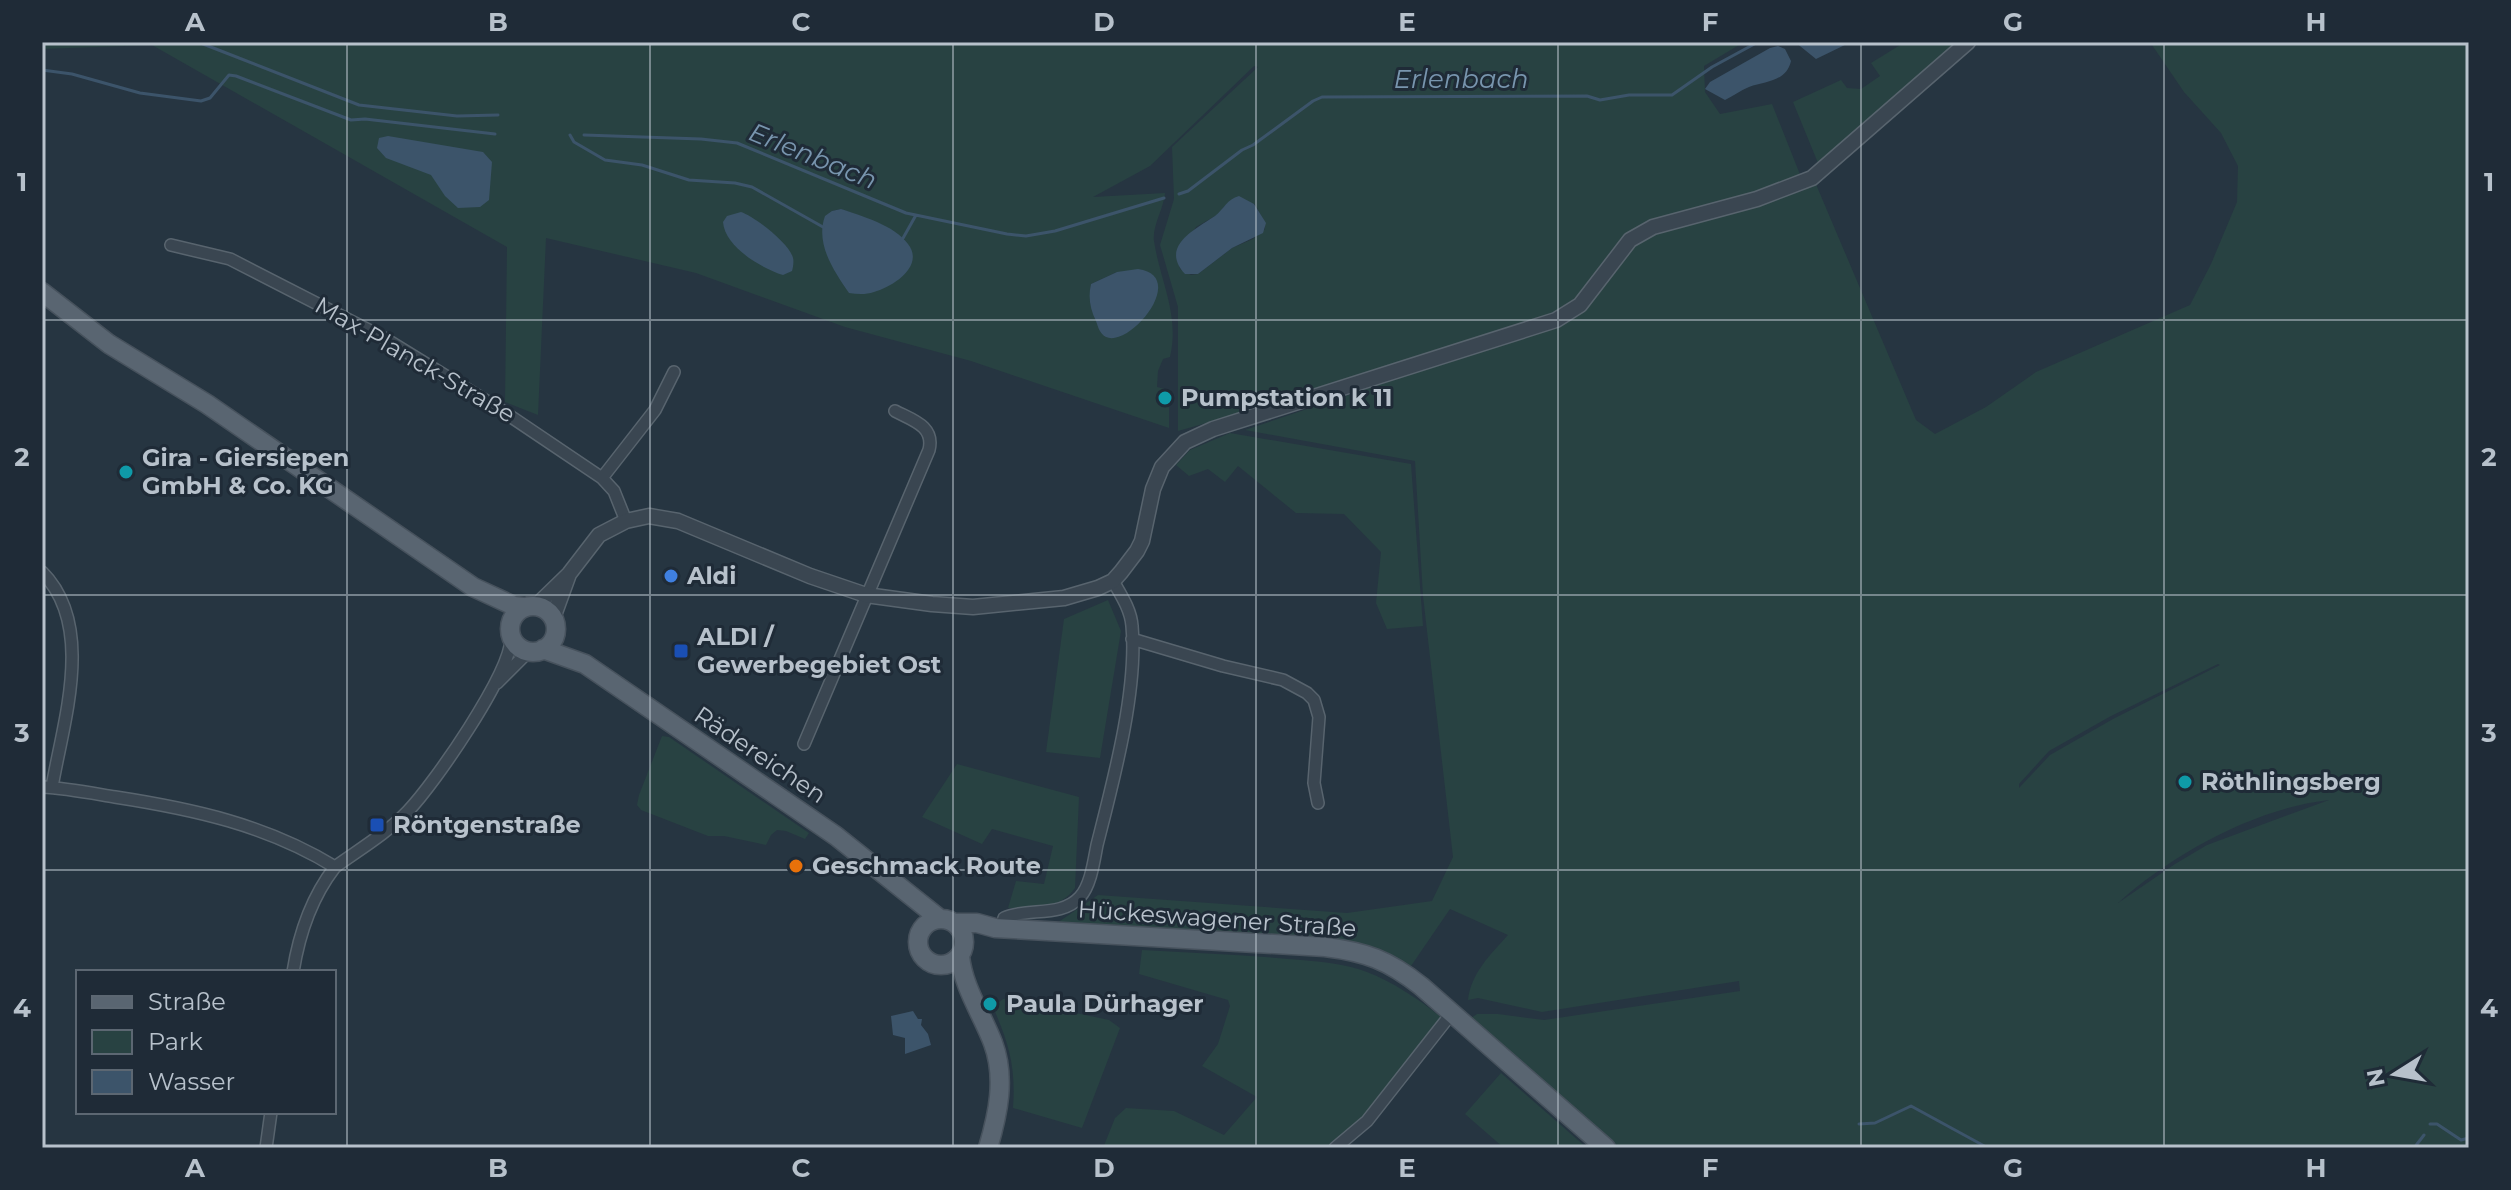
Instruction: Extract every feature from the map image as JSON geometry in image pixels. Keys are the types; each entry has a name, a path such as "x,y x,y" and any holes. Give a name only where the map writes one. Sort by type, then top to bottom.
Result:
{"main road":[{"path":"42,292 109,344 207,404 473,587 506,619 519,648 537,651 552,642 554,625 546,610 514,606 473,587"},
{"path":"510,632 512,617 529,606"},
{"name":"Rädereichen","path":"554,625 585,664 836,836 904,892 947,921"},
{"name":"Rädereichen","path":"537,651 585,664"},
{"name":"Rädereichen","path":"904,892 921,930"},
{"path":"962,949 951,963 931,963 920,952 918,941 921,930 928,922 947,921 961,931 970,995 993,1043 1000,1074 998,1107 988,1148"},
{"name":"Hückeswagener Straße","path":"947,921 998,928 1258,942 1357,951 1381,959 1451,1014 1606,1148"},
{"name":"Hückeswagener Straße","path":"962,949 975,934 998,928"},
{"path":"941,965 970,995"}],"street":[{"path":"529,606 569,574 594,540 626,521 649,516 678,521 810,576 866,595 932,604 1001,606 1064,598 1113,581 1137,551 1157,478 1180,447 1213,429 1556,320 1580,305 1630,240 1653,227 1757,199 1812,178 1968,42"},
{"name":"Max-Planck-Straße","path":"171,245 230,259 384,338 501,410 602,478 614,491 626,521"},
{"path":"602,478 655,410 674,372"},
{"path":"804,744 931,443 922,425 895,411"},
{"path":"42,572 62,602 74,644 71,676 47,787 152,803 245,824 307,850 335,867"},
{"path":"554,625 569,574"},
{"path":"998,928 1004,918 1017,913 1062,908 1081,897 1084,890 1123,733 1132,639 1132,623 1127,607 1113,581"},
{"path":"497,683 511,648 510,632"},
{"path":"1132,639 1283,680 1307,693 1314,700 1319,717 1314,783 1318,803"},
{"path":"293,970 308,913 335,867 394,824 425,792 497,683 524,656 537,651"},
{"path":"1335,1148 1367,1121 1451,1014"},
{"path":"266,1148 271,1114"}],"green space":[{"path":"42,42 1744,42 1704,66 1705,92 1720,114 1772,104 1801,177 1632,232 1610,252 1580,298 1553,316 1291,399 1178,431 1178,307 1160,245 1174,199 1172,147 1258,67 1254,66 1150,166 1093,197 1165,193 1154,241 1173,327 1170,357 1163,359 1157,387 1169,390 1169,428 971,361 845,327 696,273 546,238 538,415 505,402 507,247 152,45 42,49","holes":["1255,204 1265,229 1253,239 1232,248 1198,274 1191,275 1180,269 1177,255 1196,227 1217,215 1226,205","841,209 870,220 905,240 832,211","1117,272 1101,333 1090,302 1091,284"]},
{"path":"1905,42 1957,42 1818,163 1793,102 1841,80 1847,88 1861,89 1880,76 1871,63"},
{"path":"2150,42 2469,42 2469,1148 1618,1148 1471,1018 1477,1014 1498,1014 1544,1020 1740,991 1739,981 1542,1012 1478,998 1468,1000 1477,973 1508,935 1450,909 1411,966 1386,952 1349,941 1057,923 1098,895 1347,913 1432,901 1453,857 1423,596 1415,461 1245,430 1559,324 1636,243 1658,232 1802,191 1815,182 1916,420 1935,434 1986,407 2036,372 2190,305 2237,202 2238,166 2221,133 2184,92","holes":["2218,664 2050,755 2019,788 2019,784 2049,751 2111,716","2329,800 2207,845 2118,903 2163,867 2216,836 2273,813"]},
{"path":"1230,433 1411,464 1423,626 1387,629 1376,603 1381,552 1344,514 1296,513 1238,466 1225,482 1208,469 1189,476 1176,465 1190,450"},
{"path":"1108,600 1121,631 1100,758 1046,752 1064,619"},
{"path":"662,736 669,737 809,833 805,839 777,830 766,845 724,836 708,836 641,810 637,805 639,795"},
{"path":"957,764 1079,797 1075,888 1069,895 1044,906 1008,908 1016,881 1044,884 1053,846 992,829 982,844 922,817"},
{"path":"1142,950 1281,958 1351,967 1405,991 1440,1016 1439,1021 1367,1114 1329,1148 1103,1148 1115,1118 1126,1108 1174,1111 1224,1135 1257,1097 1202,1066 1218,1044 1230,1006 1228,1000 1139,974"},
{"path":"1018,997 1043,1006 1109,1020 1120,1028 1082,1128 1013,1108 1010,1056 993,1007 1003,999"},
{"path":"1501,1073 1587,1148 1504,1148 1465,1114"}],"water":[{"path":"1795,42 1851,42 1816,59"},
{"path":"1778,46 1785,49 1791,61 1780,77 1746,88 1725,100 1705,89 1710,82"},
{"path":"388,136 483,152 492,162 489,200 480,207 458,208 445,196 431,175 386,158 377,148 379,138"},
{"path":"1239,196 1254,204 1266,223 1263,233 1232,248 1198,274 1185,274 1176,255 1183,239 1215,216 1231,199"},
{"path":"841,209 877,222 908,244 913,260 898,280 874,292 849,293 828,257 822,237 825,216"},
{"path":"741,212 779,238 793,258 792,271 783,275 774,272 755,262 730,240 723,222 727,216"},
{"path":"1138,269 1152,274 1158,284 1157,296 1150,310 1128,332 1116,338 1106,337 1092,312 1091,284 1117,272"},
{"path":"913,1011 918,1019 922,1019 921,1025 931,1045 905,1054 905,1038 893,1035 891,1016"}],"waterway":[{"name":"Erlenbach","path":"198,42 359,105 457,116 498,115"},
{"name":"Erlenbach","path":"1179,194 1188,191 1242,150 1322,97 1587,96 1600,100 1629,95 1672,95 1712,67 1758,42"},
{"path":"42,70 72,74 140,93 201,101 210,98 229,75 351,120 495,134"},
{"path":"570,135 574,142 605,160 642,165 689,180 752,187 823,227"},
{"name":"Erlenbach","path":"584,135 737,143 906,213 1007,234 1026,236 1055,231 1164,198"},
{"path":"902,240 916,215"},
{"path":"1859,1124 1875,1123 1911,1106 1988,1148"},
{"path":"2430,1124 2437,1124 2461,1140 2469,1138"},
{"path":"2414,1148 2424,1135"}],"place":[{"name":"Pumpstation k 11","path":"1165,398"},
{"name":"Gira - Giersiepen GmbH & Co. KG","path":"126,472"},
{"name":"Aldi","path":"671,576"},
{"name":"ALDI / Gewerbegebiet Ost","path":"681,651"},
{"name":"Röthlingsberg","path":"2185,782"},
{"name":"Röntgenstraße","path":"377,825"},
{"name":"Geschmack Route","path":"796,866"},
{"name":"Paula Dürhager","path":"990,1004"}]}
